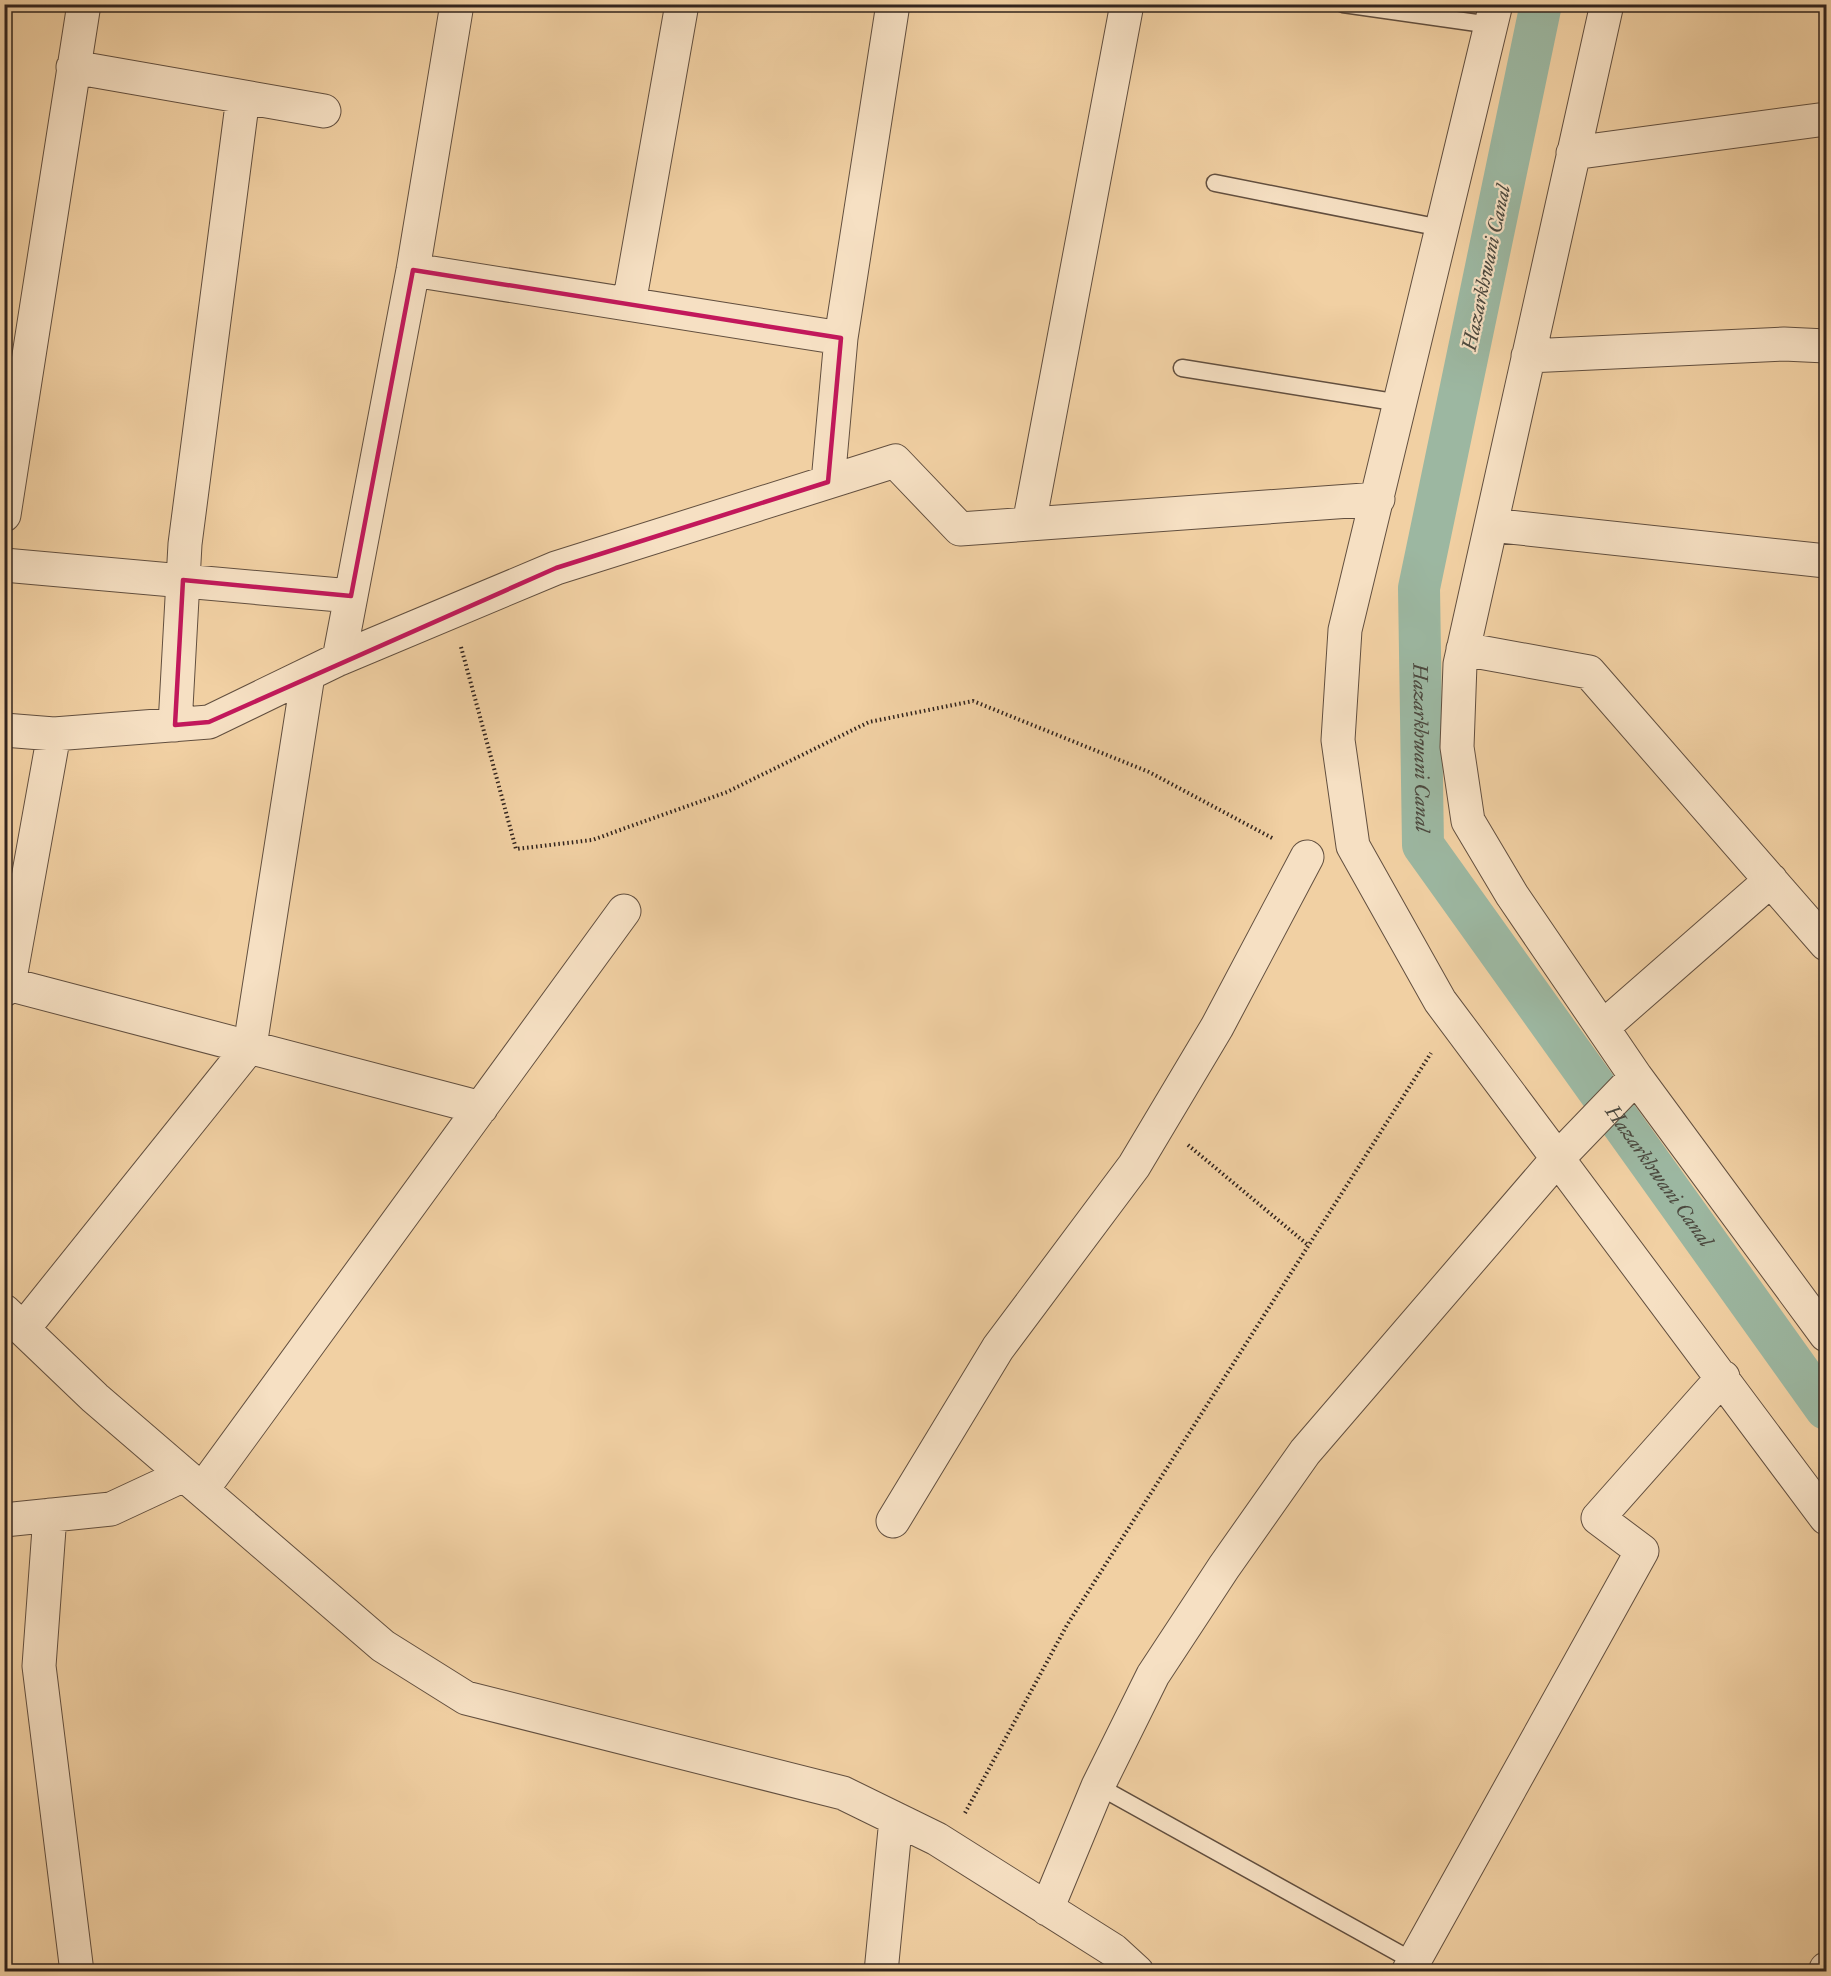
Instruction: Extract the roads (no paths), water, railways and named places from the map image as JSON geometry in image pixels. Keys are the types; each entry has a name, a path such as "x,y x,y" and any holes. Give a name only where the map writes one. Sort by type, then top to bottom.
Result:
{"street":[{"path":"4,514 84,4"},
{"path":"339,659 412,270 457,4"},
{"path":"629,304 681,4"},
{"path":"828,482 841,338 893,4"},
{"path":"1029,524 1127,4"},
{"path":"1607,4 1460,664 1456,747 1468,821 1512,896 1603,1027 1635,1078 1827,1335"},
{"path":"1493,15 1345,630 1338,740 1353,846 1440,1001 1560,1157 1827,1518"},
{"path":"73,67 324,111"},
{"path":"175,725 185,544 243,97"},
{"path":"1574,153 1827,118"},
{"path":"412,270 841,338"},
{"path":"1528,356 1784,344 1827,346"},
{"path":"4,730 54,734 209,722 339,659 556,568 895,461 960,529 1378,499"},
{"path":"1491,525 1827,561"},
{"path":"4,565 351,596"},
{"path":"1463,649 1589,672 1827,944"},
{"path":"308,675 250,1046 14,1320 95,1398 383,1646 466,1698 843,1793 947,1846 1113,1950 1137,1971"},
{"path":"54,734 6,986 250,1046 481,1108"},
{"path":"893,1521 998,1348 1134,1166 1217,1027 1308,857"},
{"path":"1603,1027 1771,880"},
{"path":"4,1520 111,1509 193,1483 481,1108 624,911"},
{"path":"1047,1909 1098,1786 1153,1675 1224,1567 1305,1452 1560,1157 1635,1078"},
{"path":"1410,1966 1642,1551 1598,1518 1723,1377"},
{"path":"50,1515 39,1666 77,1971"},
{"path":"881,1971 896,1819"}],"lane":[{"path":"1343,4 1493,15"},
{"path":"1215,183 1441,228"},
{"path":"1182,368 1400,403"},
{"path":"1098,1786 1410,1966"}],"waterway":[{"name":"Hazarkhwani Canal","path":"1541,4 1419,588 1423,845 1826,1409"}]}
